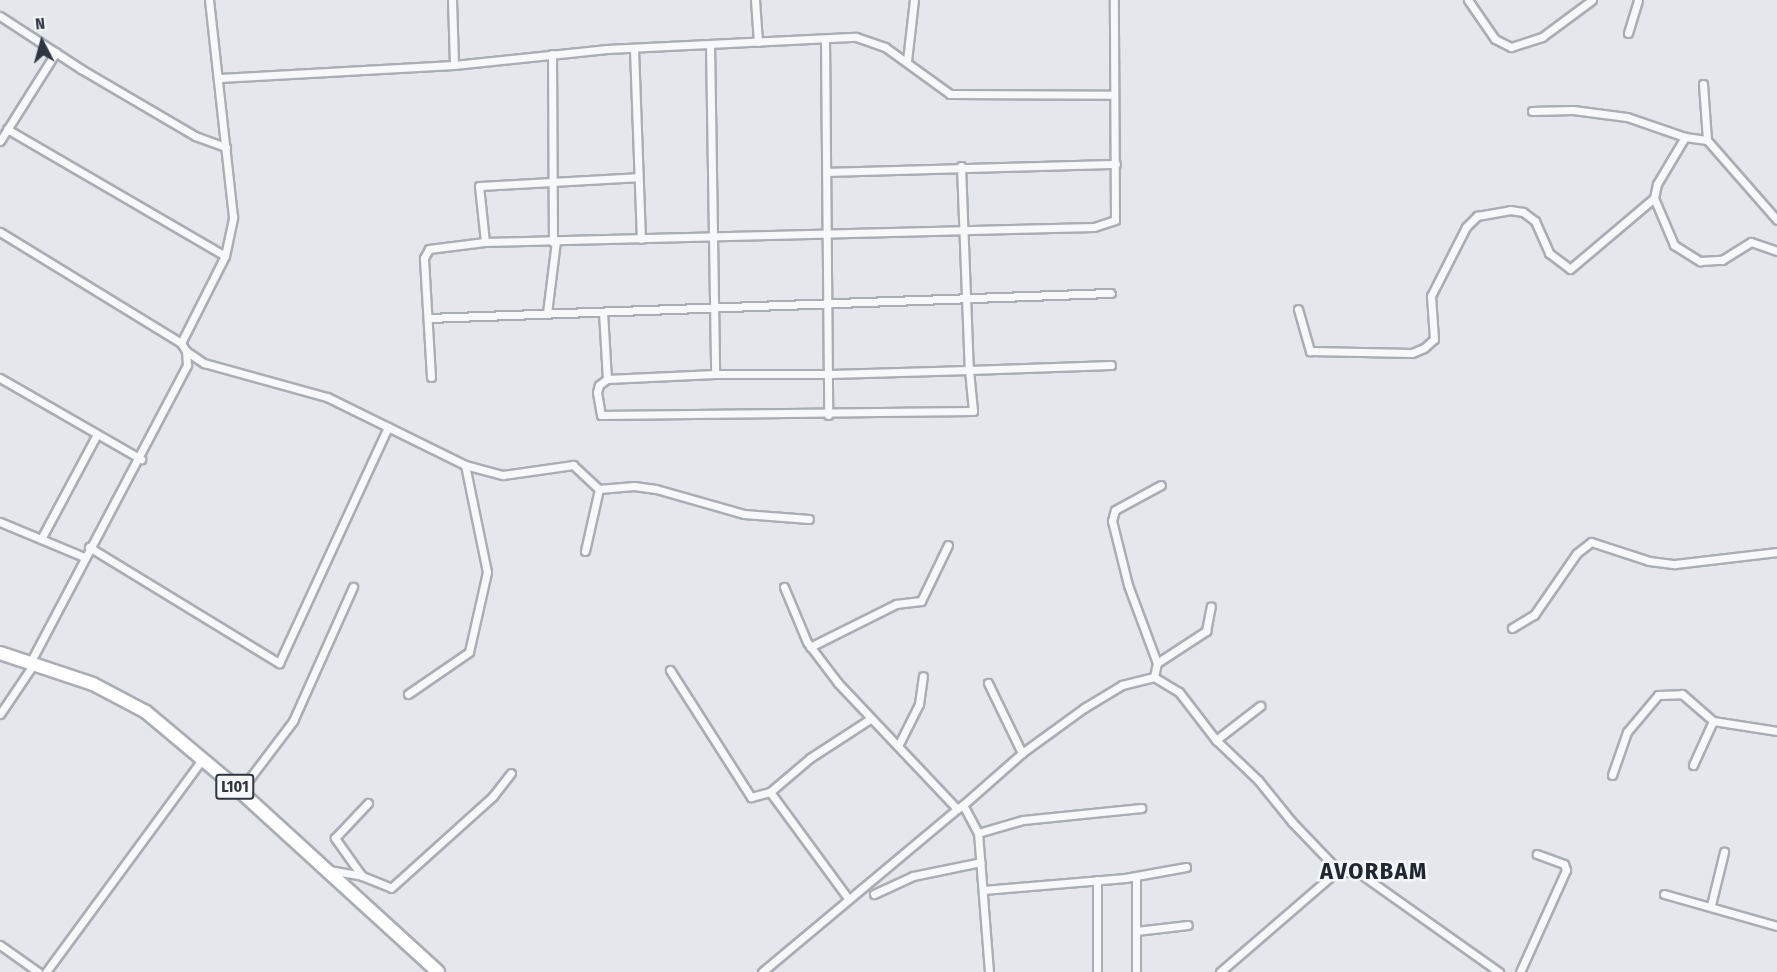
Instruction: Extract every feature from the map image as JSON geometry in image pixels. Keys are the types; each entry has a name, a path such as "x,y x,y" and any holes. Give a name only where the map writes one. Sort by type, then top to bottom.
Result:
{"main road":[{"name":"L101","path":"0,653 93,684 137,706 203,758 438,972"}],"street":[{"path":"181,343 225,256 233,218 220,78 209,0"},
{"path":"452,0 454,65"},
{"path":"755,0 758,42"},
{"path":"908,61 914,0"},
{"path":"431,377 424,254 429,249 485,242 1094,227 1115,220 1114,0"},
{"path":"1468,0 1495,39 1511,47 1542,38 1592,0"},
{"path":"1628,33 1638,0"},
{"path":"0,16 195,136 226,147"},
{"path":"220,78 454,65 552,54 856,37 885,47 908,61 950,94 1114,95"},
{"path":"825,40 831,374 828,415"},
{"path":"710,44 716,235 715,374"},
{"path":"634,49 641,239"},
{"path":"0,141 56,52"},
{"path":"547,313 554,242 552,54"},
{"path":"1703,84 1707,140 1777,220"},
{"path":"1532,111 1573,110 1627,117 1685,137 1707,140"},
{"path":"7,129 225,256"},
{"path":"1685,137 1657,184 1654,198 1674,245 1700,261 1722,260 1751,242 1777,251"},
{"path":"828,172 961,166 1116,164"},
{"path":"961,166 969,370 974,411 828,415 611,417 601,415 598,409 599,384 607,379 715,374 831,374 969,370 1111,365"},
{"path":"485,242 479,186 638,177"},
{"path":"1298,309 1310,351 1412,353 1434,339 1431,296 1466,227 1478,216 1510,210 1523,212 1535,221 1549,253 1570,269 1654,198"},
{"path":"0,232 181,343 186,351 204,363 327,397 465,465 503,475 573,465 599,489 634,486 656,489 744,514 809,519"},
{"path":"428,318 1111,293"},
{"path":"603,312 607,379"},
{"path":"0,714 32,664 89,547 141,459 187,365 186,351"},
{"path":"187,365 204,363"},
{"path":"0,378 141,459"},
{"path":"89,547 279,663 388,427"},
{"path":"41,539 97,434"},
{"path":"408,694 469,652 487,572 465,465"},
{"path":"1154,677 1158,663 1131,594 1112,521 1115,510 1161,485"},
{"path":"585,550 599,489"},
{"path":"0,522 84,557"},
{"path":"1512,628 1534,615 1577,553 1591,542 1649,561 1675,564 1777,552"},
{"path":"810,647 896,604 921,601 948,545"},
{"path":"240,791 294,721 353,587"},
{"path":"784,587 810,647 870,719 960,807 978,833 989,972"},
{"path":"1158,663 1206,631 1211,606"},
{"path":"670,670 747,795 756,798 770,792 810,758 870,719"},
{"path":"898,746 919,704 923,676"},
{"path":"762,972 1022,753 1105,695 1142,677 1154,677 1179,692 1216,740 1258,780 1338,870 1362,875 1499,972"},
{"path":"988,683 1022,753"},
{"path":"1612,775 1627,732 1658,695 1682,693 1713,721 1777,731"},
{"path":"1216,740 1260,706"},
{"path":"1693,765 1713,721"},
{"path":"46,972 203,758"},
{"path":"324,869 362,876 391,888 494,796 510,773"},
{"path":"770,792 848,898"},
{"path":"362,876 335,838 368,802"},
{"path":"978,833 1023,820 1141,808"},
{"path":"1711,905 1724,852"},
{"path":"1520,972 1566,870 1564,864 1537,854"},
{"path":"874,894 913,876 981,862"},
{"path":"983,890 1136,877 1186,867"},
{"path":"1220,972 1338,870"},
{"path":"1136,877 1136,972"},
{"path":"1097,880 1097,972"},
{"path":"1664,894 1711,905 1777,926"},
{"path":"1136,931 1188,925"},
{"path":"0,945 38,972"}],"district":[{"name":"AVORBAM","path":"1374,872"}]}
